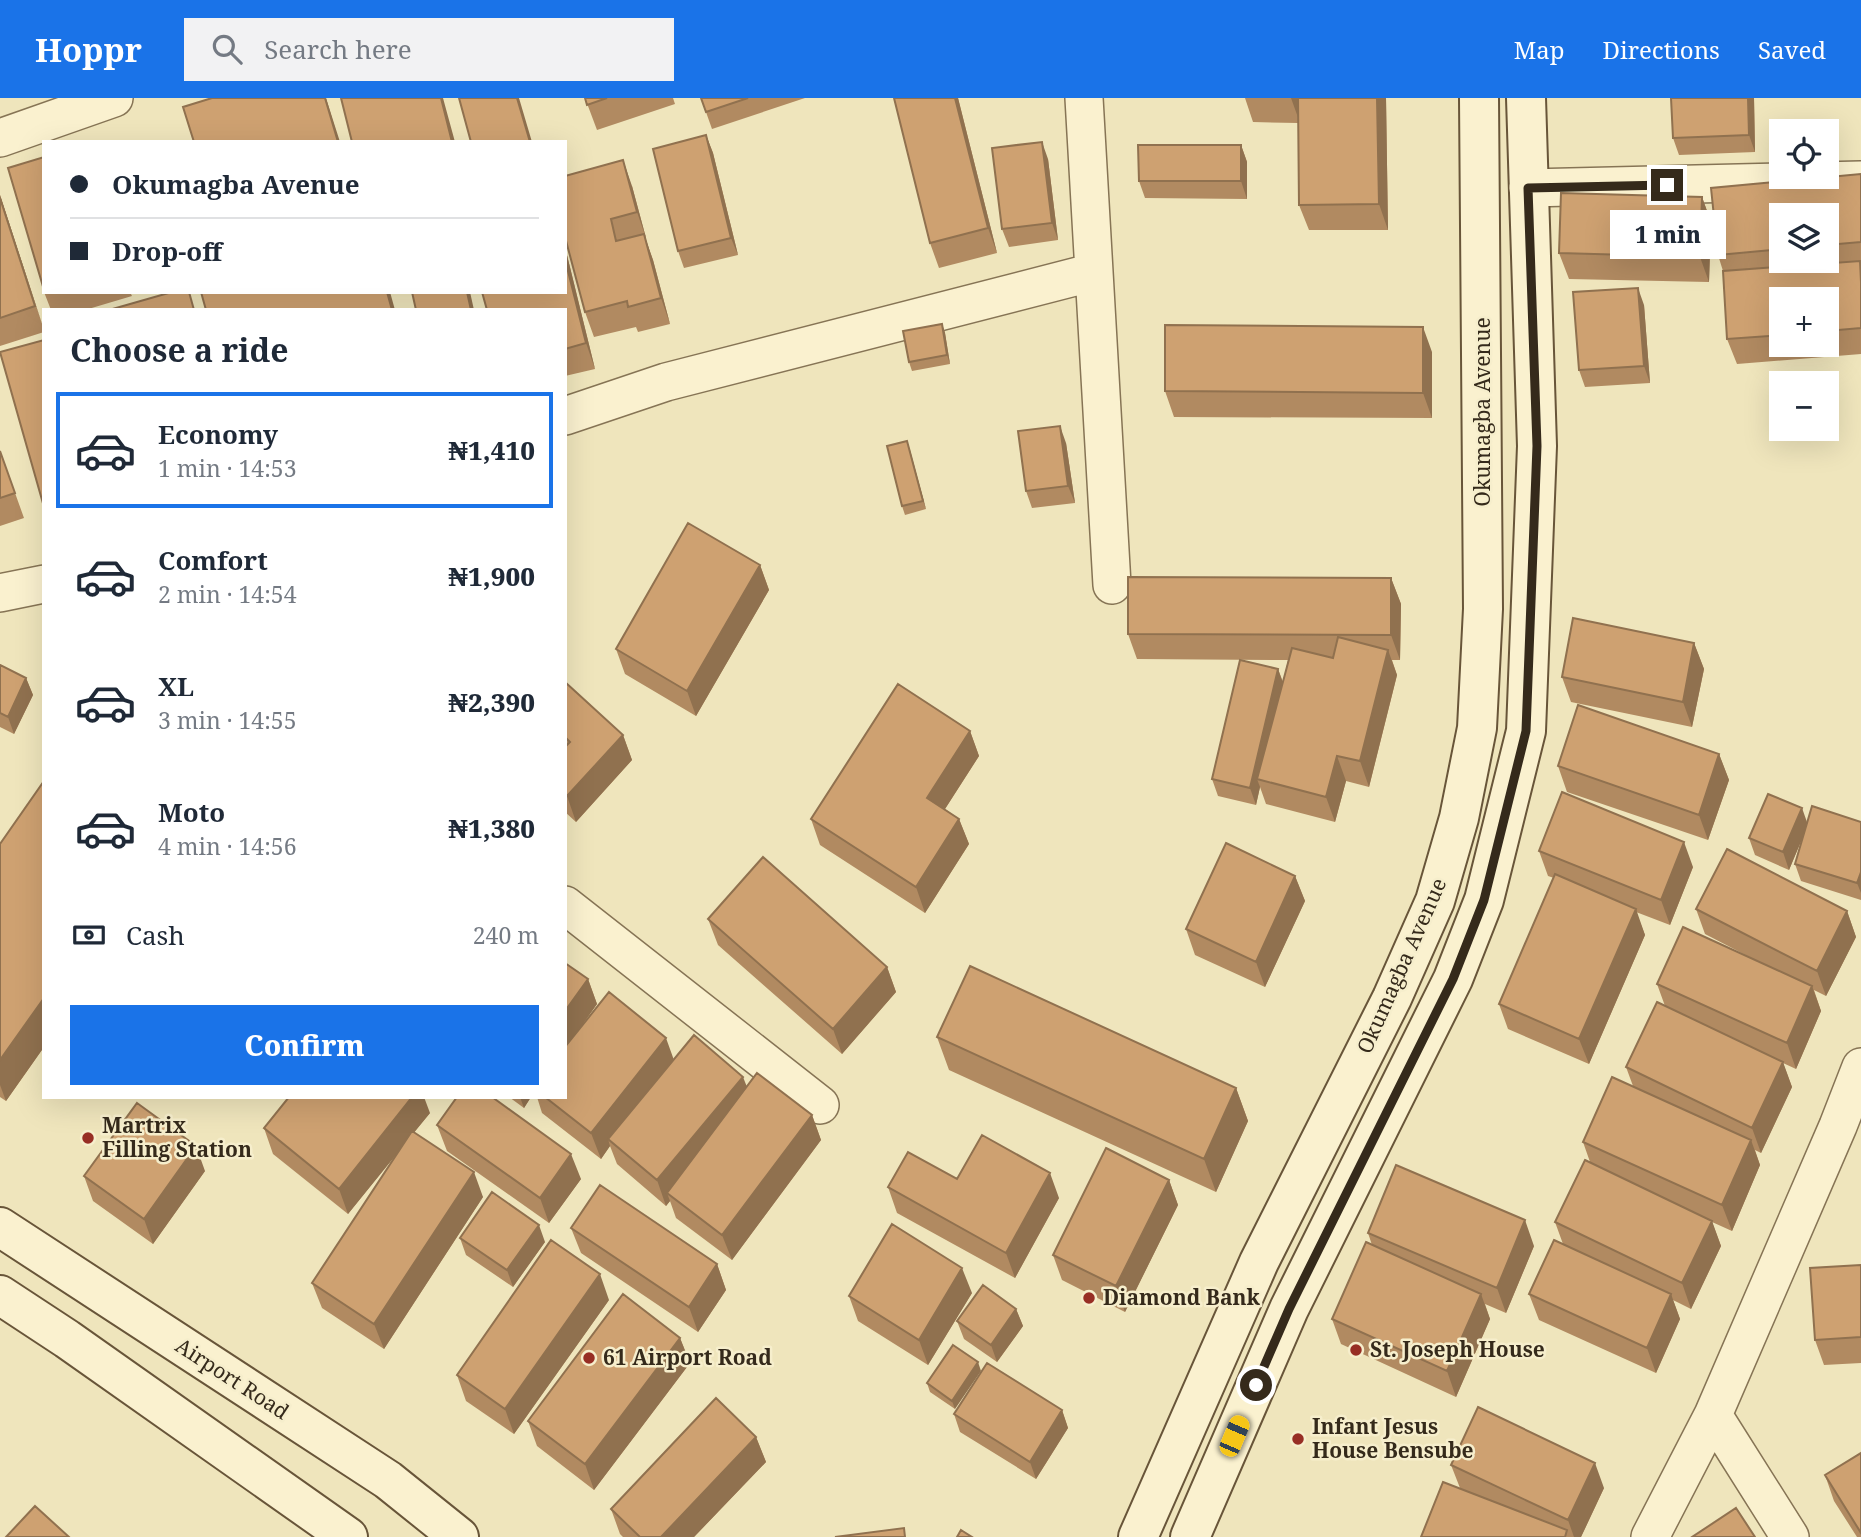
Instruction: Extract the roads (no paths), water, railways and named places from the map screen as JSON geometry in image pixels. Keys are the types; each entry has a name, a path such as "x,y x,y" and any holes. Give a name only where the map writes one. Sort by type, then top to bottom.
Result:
{"main road":[{"name":"Okumagba Avenue","path":"1138,1537 1259,1262 1392,998 1435,901 1459,818 1477,728 1483,608 1479,98"},
{"path":"1190,1537 1289,1309 1453,979 1484,900 1526,731 1537,446 1527,98"},
{"name":"Airport Road","path":"0,1227 388,1480 459,1537"},
{"path":"0,1295 67,1339 348,1537"}],"street":[{"path":"0,138 114,98"},
{"path":"1084,98 1112,585"},
{"path":"1528,188 1861,180"},
{"path":"567,415 666,382 1094,272"},
{"path":"0,593 42,583"},
{"path":"567,907 820,1105"},
{"path":"1650,1537 1713,1415 1861,1067"},
{"path":"1713,1415 1790,1537"}],"place":[{"name":"Martrix Filling Station","path":"88,1138"},
{"name":"Diamond Bank","path":"1089,1298"},
{"name":"St. Joseph House","path":"1356,1350"},
{"name":"61 Airport Road","path":"589,1358"},
{"name":"Infant Jesus House Bensube","path":"1298,1439"}]}
